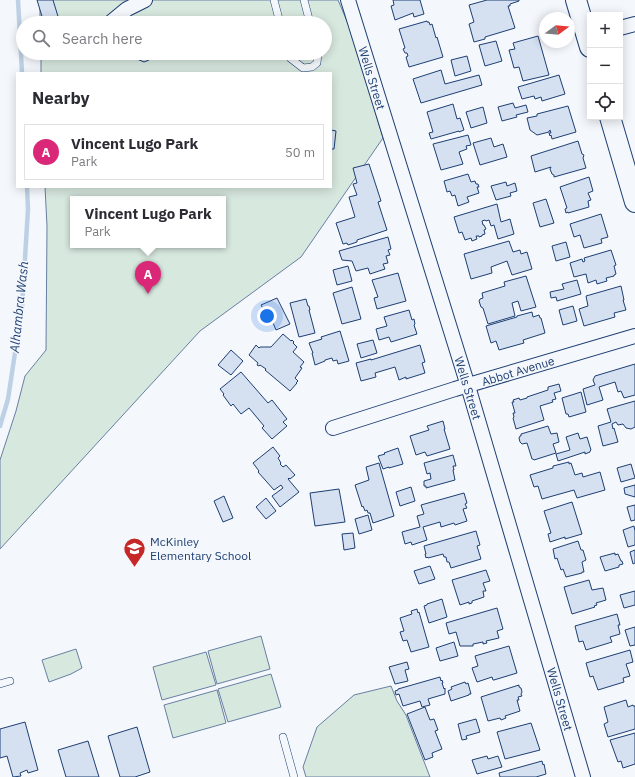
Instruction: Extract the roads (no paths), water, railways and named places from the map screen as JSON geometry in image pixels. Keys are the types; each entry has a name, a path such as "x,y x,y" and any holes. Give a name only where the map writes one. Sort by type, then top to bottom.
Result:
{"street":[{"path":"118,16 127,9 145,0"},
{"name":"Wells Street","path":"348,0 468,386 583,777"},
{"path":"576,0 587,35"},
{"path":"623,27 635,24"},
{"path":"611,120 635,202"},
{"name":"Abbot Avenue","path":"333,428 635,336"}],"lane":[{"path":"274,0 278,16"},
{"path":"304,0 308,16"},
{"path":"293,60 303,68 312,67 317,63 317,60"},
{"path":"0,684 10,681"},
{"path":"283,737 294,777"}],"waterway":[{"name":"Alhambra Wash","path":"18,0 19,16"},
{"name":"Alhambra Wash","path":"21,60 22,72"},
{"name":"Alhambra Wash","path":"0,426 8,399 22,307 28,209 27,188"}],"place":[{"name":"Vincent Lugo Park","path":"148,294"},
{"name":"McKinley Elementary School","path":"135,568"}]}
